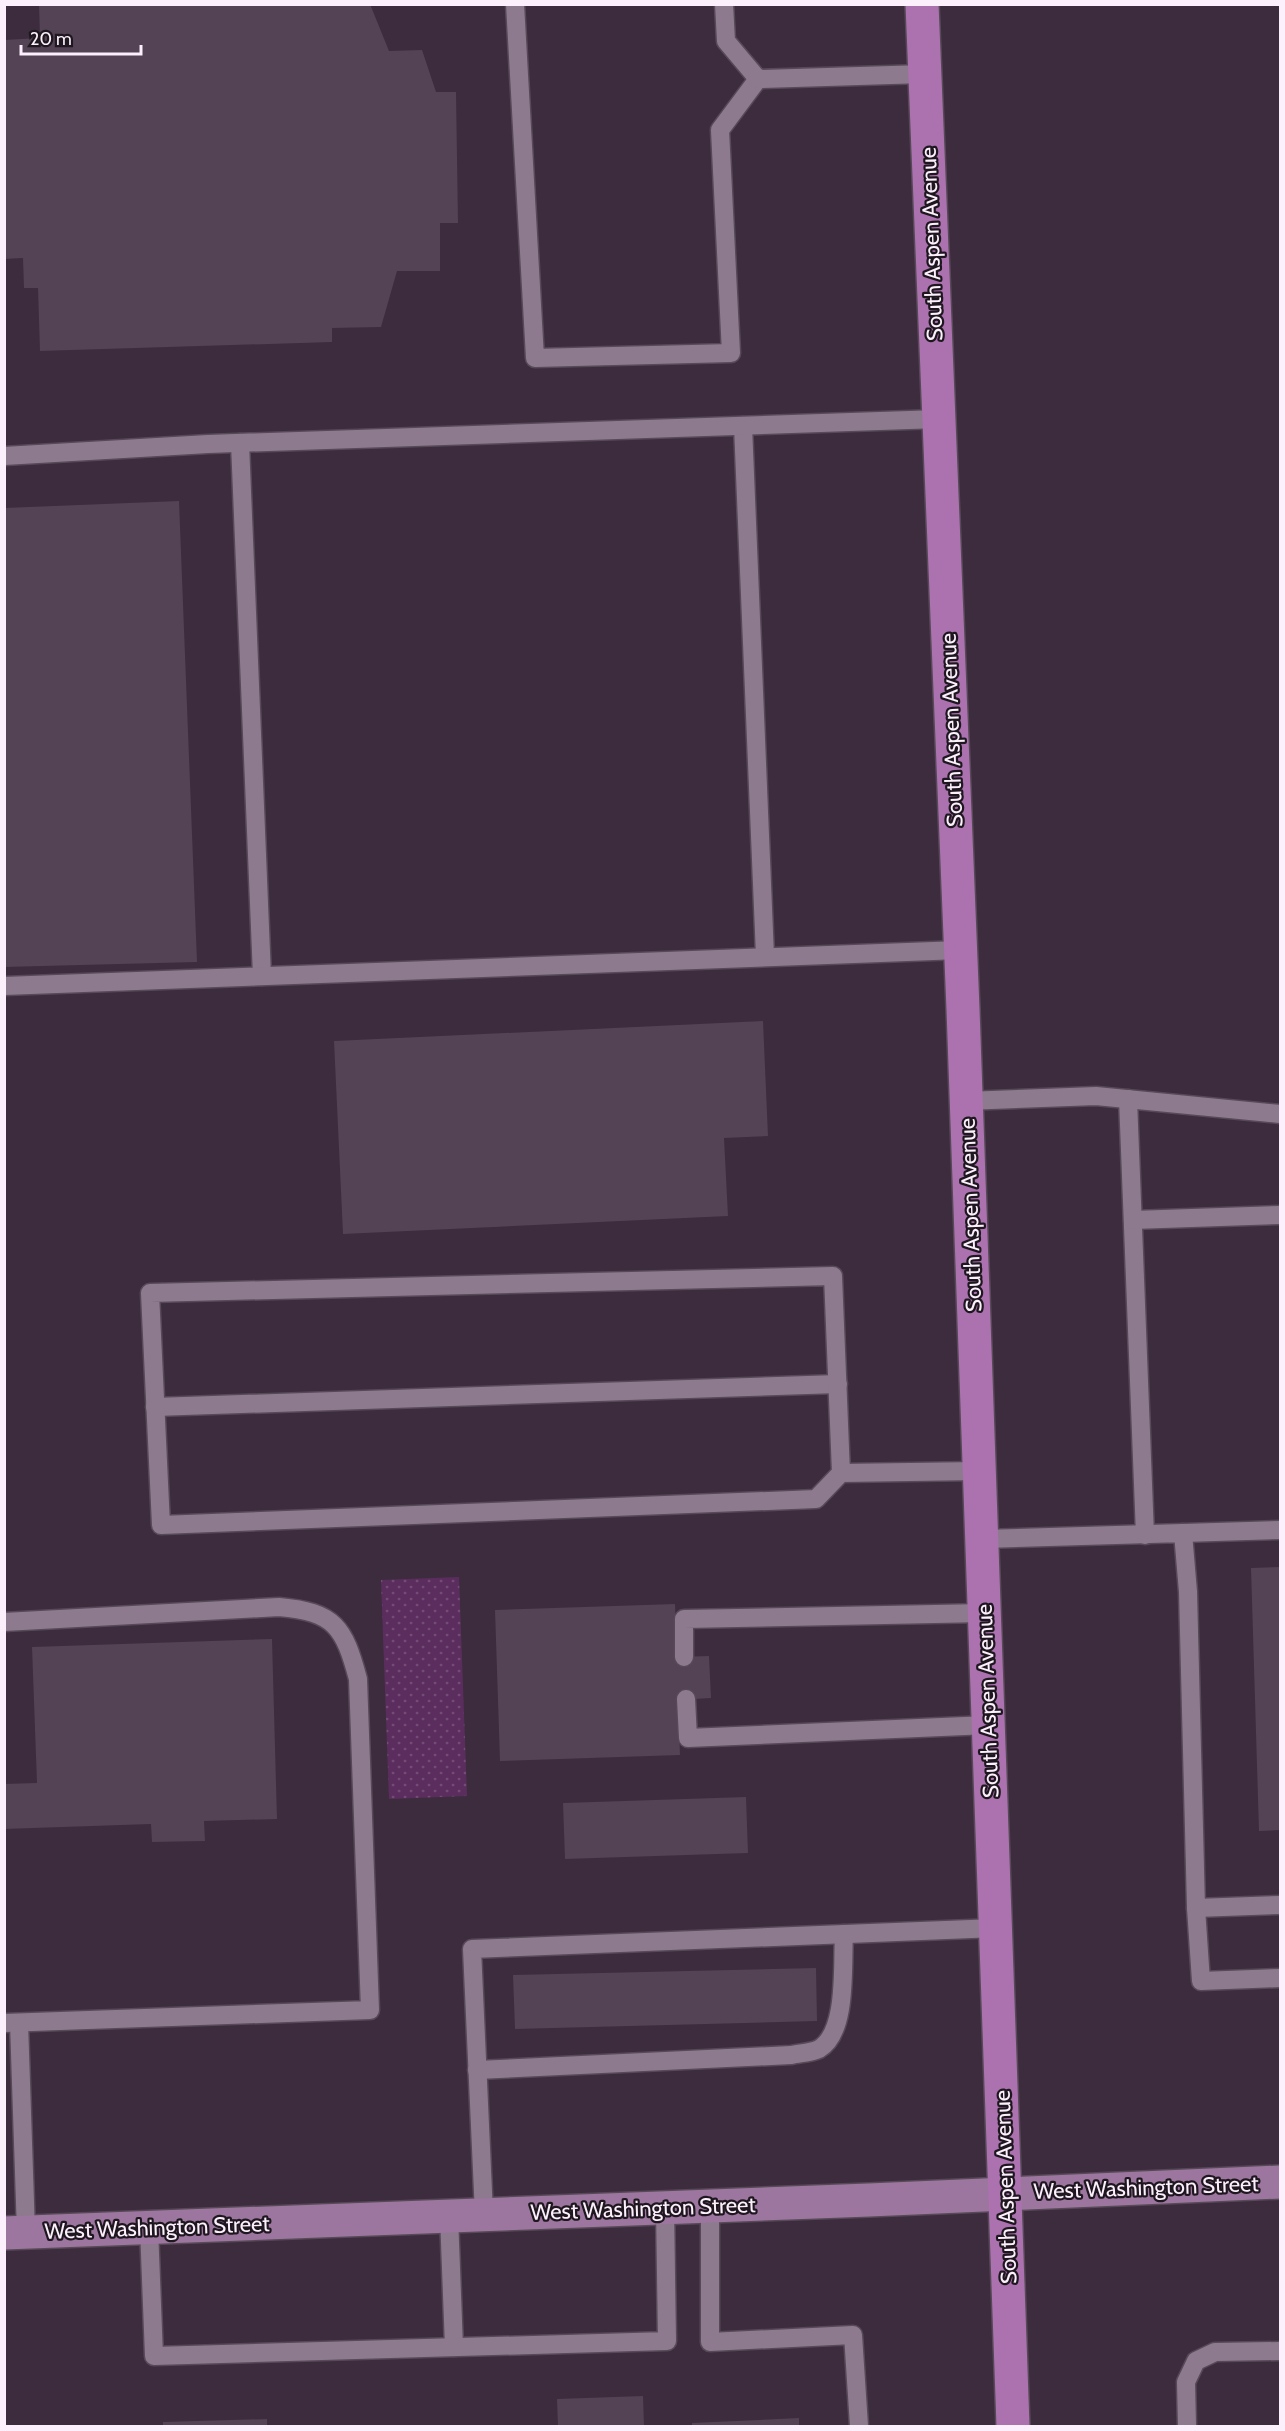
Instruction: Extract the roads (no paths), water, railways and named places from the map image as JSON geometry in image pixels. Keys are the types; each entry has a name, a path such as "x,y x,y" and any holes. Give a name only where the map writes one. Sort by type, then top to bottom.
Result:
{"main road":[{"name":"South Aspen Avenue","path":"922,4 960,950 1013,2427"},
{"name":"West Washington Street","path":"15,2232 1281,2182"}],"lane":[{"path":"515,4 535,358 730,352 720,130 758,79"},
{"path":"724,4 726,41 758,79"},
{"path":"758,79 924,74"},
{"path":"4,456 240,443 939,419"},
{"path":"743,426 765,956"},
{"path":"240,443 262,976"},
{"path":"4,986 960,950"},
{"path":"965,1101 1096,1096 1281,1114"},
{"path":"1128,1099 1145,1535"},
{"path":"1133,1220 1281,1215"},
{"path":"841,1473 833,1276 150,1293 161,1525 816,1499 841,1473 979,1471"},
{"path":"155,1407 838,1384"},
{"path":"982,1539 1281,1530"},
{"path":"1183,1533 1188,1604 1196,1908 1201,1981 1281,1978"},
{"path":"4,1622 279,1607 305,1610 333,1623 348,1644 358,1679 370,2010 12,2023 15,2232"},
{"path":"684,1657 684,1619 984,1613"},
{"path":"686,1699 688,1738 988,1725"},
{"path":"1196,1908 1281,1905"},
{"path":"484,2214 472,1949 996,1928"},
{"path":"477,2070 791,2055 818,2050 831,2038 839,2021 844,1934"},
{"path":"710,2205 710,2342 853,2335 859,2427"},
{"path":"149,2228 154,2356 668,2341 665,2207"},
{"path":"449,2216 454,2347"},
{"path":"1188,2427 1186,2382 1196,2361 1215,2352 1281,2351"}]}
